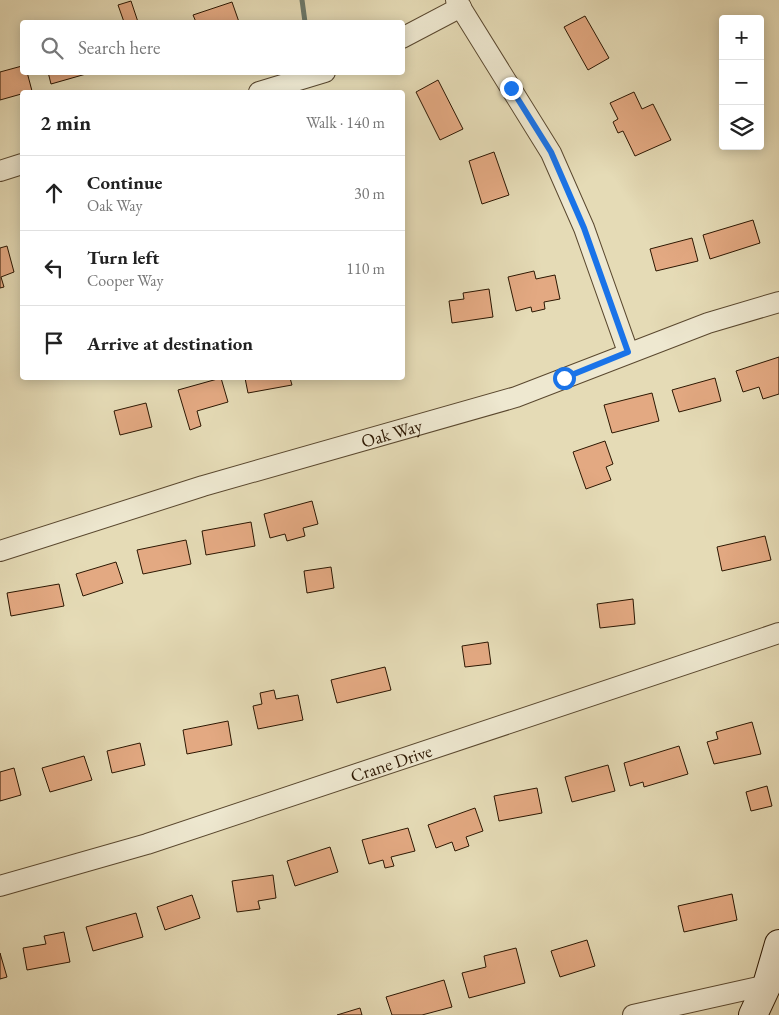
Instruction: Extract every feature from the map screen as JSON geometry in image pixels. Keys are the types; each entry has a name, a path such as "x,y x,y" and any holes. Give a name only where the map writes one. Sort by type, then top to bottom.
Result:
{"street":[{"path":"405,36 459,3 551,152 584,228 628,352"},
{"path":"266,90 315,75"},
{"path":"0,171 20,165"},
{"name":"Oak Way","path":"0,551 203,486 516,397 628,352 708,323 779,302"},
{"name":"Crane Drive","path":"0,886 147,844 779,633"},
{"path":"753,1015 767,985 779,944"},
{"path":"633,1015 767,985"}],"building":[{"path":"131,1 137,20 123,20 118,5"},
{"path":"232,2 238,20 195,20 193,15"},
{"path":"585,16 609,58 588,70 564,27"},
{"path":"20,67 20,75 28,75 32,90 20,90 20,94 0,100 0,72"},
{"path":"49,75 82,75 51,84"},
{"path":"438,80 463,129 440,140 416,92"},
{"path":"634,92 642,109 653,104 671,140 635,156 623,131 618,133 613,122 618,119 610,103"},
{"path":"494,152 509,195 482,204 469,161"},
{"path":"753,220 760,243 710,259 703,235"},
{"path":"692,238 698,261 656,271 650,249"},
{"path":"7,246 14,272 1,277 4,287 0,288 0,248"},
{"path":"534,271 536,279 555,275 560,299 544,302 545,309 532,312 531,307 516,311 508,277"},
{"path":"489,289 493,317 452,323 449,301 464,299 463,293"},
{"path":"779,357 779,394 763,399 759,387 743,392 736,371"},
{"path":"715,378 721,401 679,412 672,390"},
{"path":"214,380 222,380 228,402 197,411 201,426 190,430 178,390"},
{"path":"245,380 291,380 292,385 248,393"},
{"path":"652,393 659,421 612,433 604,405"},
{"path":"146,403 152,427 120,435 114,411"},
{"path":"605,441 613,464 606,467 611,480 586,489 573,452"},
{"path":"312,501 318,524 303,528 305,536 287,541 285,534 270,538 264,514"},
{"path":"251,522 255,546 206,555 202,531"},
{"path":"765,536 771,560 722,571 717,547"},
{"path":"186,540 191,564 143,574 137,550"},
{"path":"116,562 123,583 83,596 76,574"},
{"path":"331,567 334,588 307,593 304,571"},
{"path":"59,584 64,606 11,616 7,593"},
{"path":"633,599 635,624 600,628 597,604"},
{"path":"488,642 491,664 465,667 462,646"},
{"path":"385,667 391,690 337,703 331,680"},
{"path":"274,690 276,699 298,695 303,720 258,729 253,706 262,704 260,693"},
{"path":"228,721 232,745 187,754 183,730"},
{"path":"752,722 761,754 714,764 707,742 718,739 716,732"},
{"path":"140,743 145,765 112,773 107,751"},
{"path":"679,746 688,774 644,787 643,782 630,786 624,763"},
{"path":"84,756 92,780 50,792 42,768"},
{"path":"608,765 615,791 572,802 565,777"},
{"path":"14,768 21,795 0,801 0,772"},
{"path":"767,786 772,806 751,811 746,792"},
{"path":"537,788 542,813 499,821 494,796"},
{"path":"475,808 483,831 466,837 469,846 455,851 452,842 436,848 428,825"},
{"path":"408,828 415,851 391,857 394,866 385,868 383,860 369,864 362,840"},
{"path":"330,847 338,872 295,886 287,861"},
{"path":"273,875 276,898 258,901 260,909 237,912 232,881"},
{"path":"732,894 737,920 684,932 678,906"},
{"path":"192,895 200,918 165,930 157,907"},
{"path":"136,913 143,937 93,951 86,927"},
{"path":"64,932 70,962 27,970 23,948 46,944 44,936"},
{"path":"587,940 595,966 560,977 551,951"},
{"path":"516,948 525,983 469,998 462,973 486,967 484,956"},
{"path":"0,953 7,977 0,979"},
{"path":"444,980 452,1007 422,1015 392,1015 386,997"},
{"path":"360,1008 362,1015 337,1015"}],"waterway":[{"path":"302,0 305,20"}],"route":[{"path":"511,88 551,152 584,228 628,352 564,378"}]}
